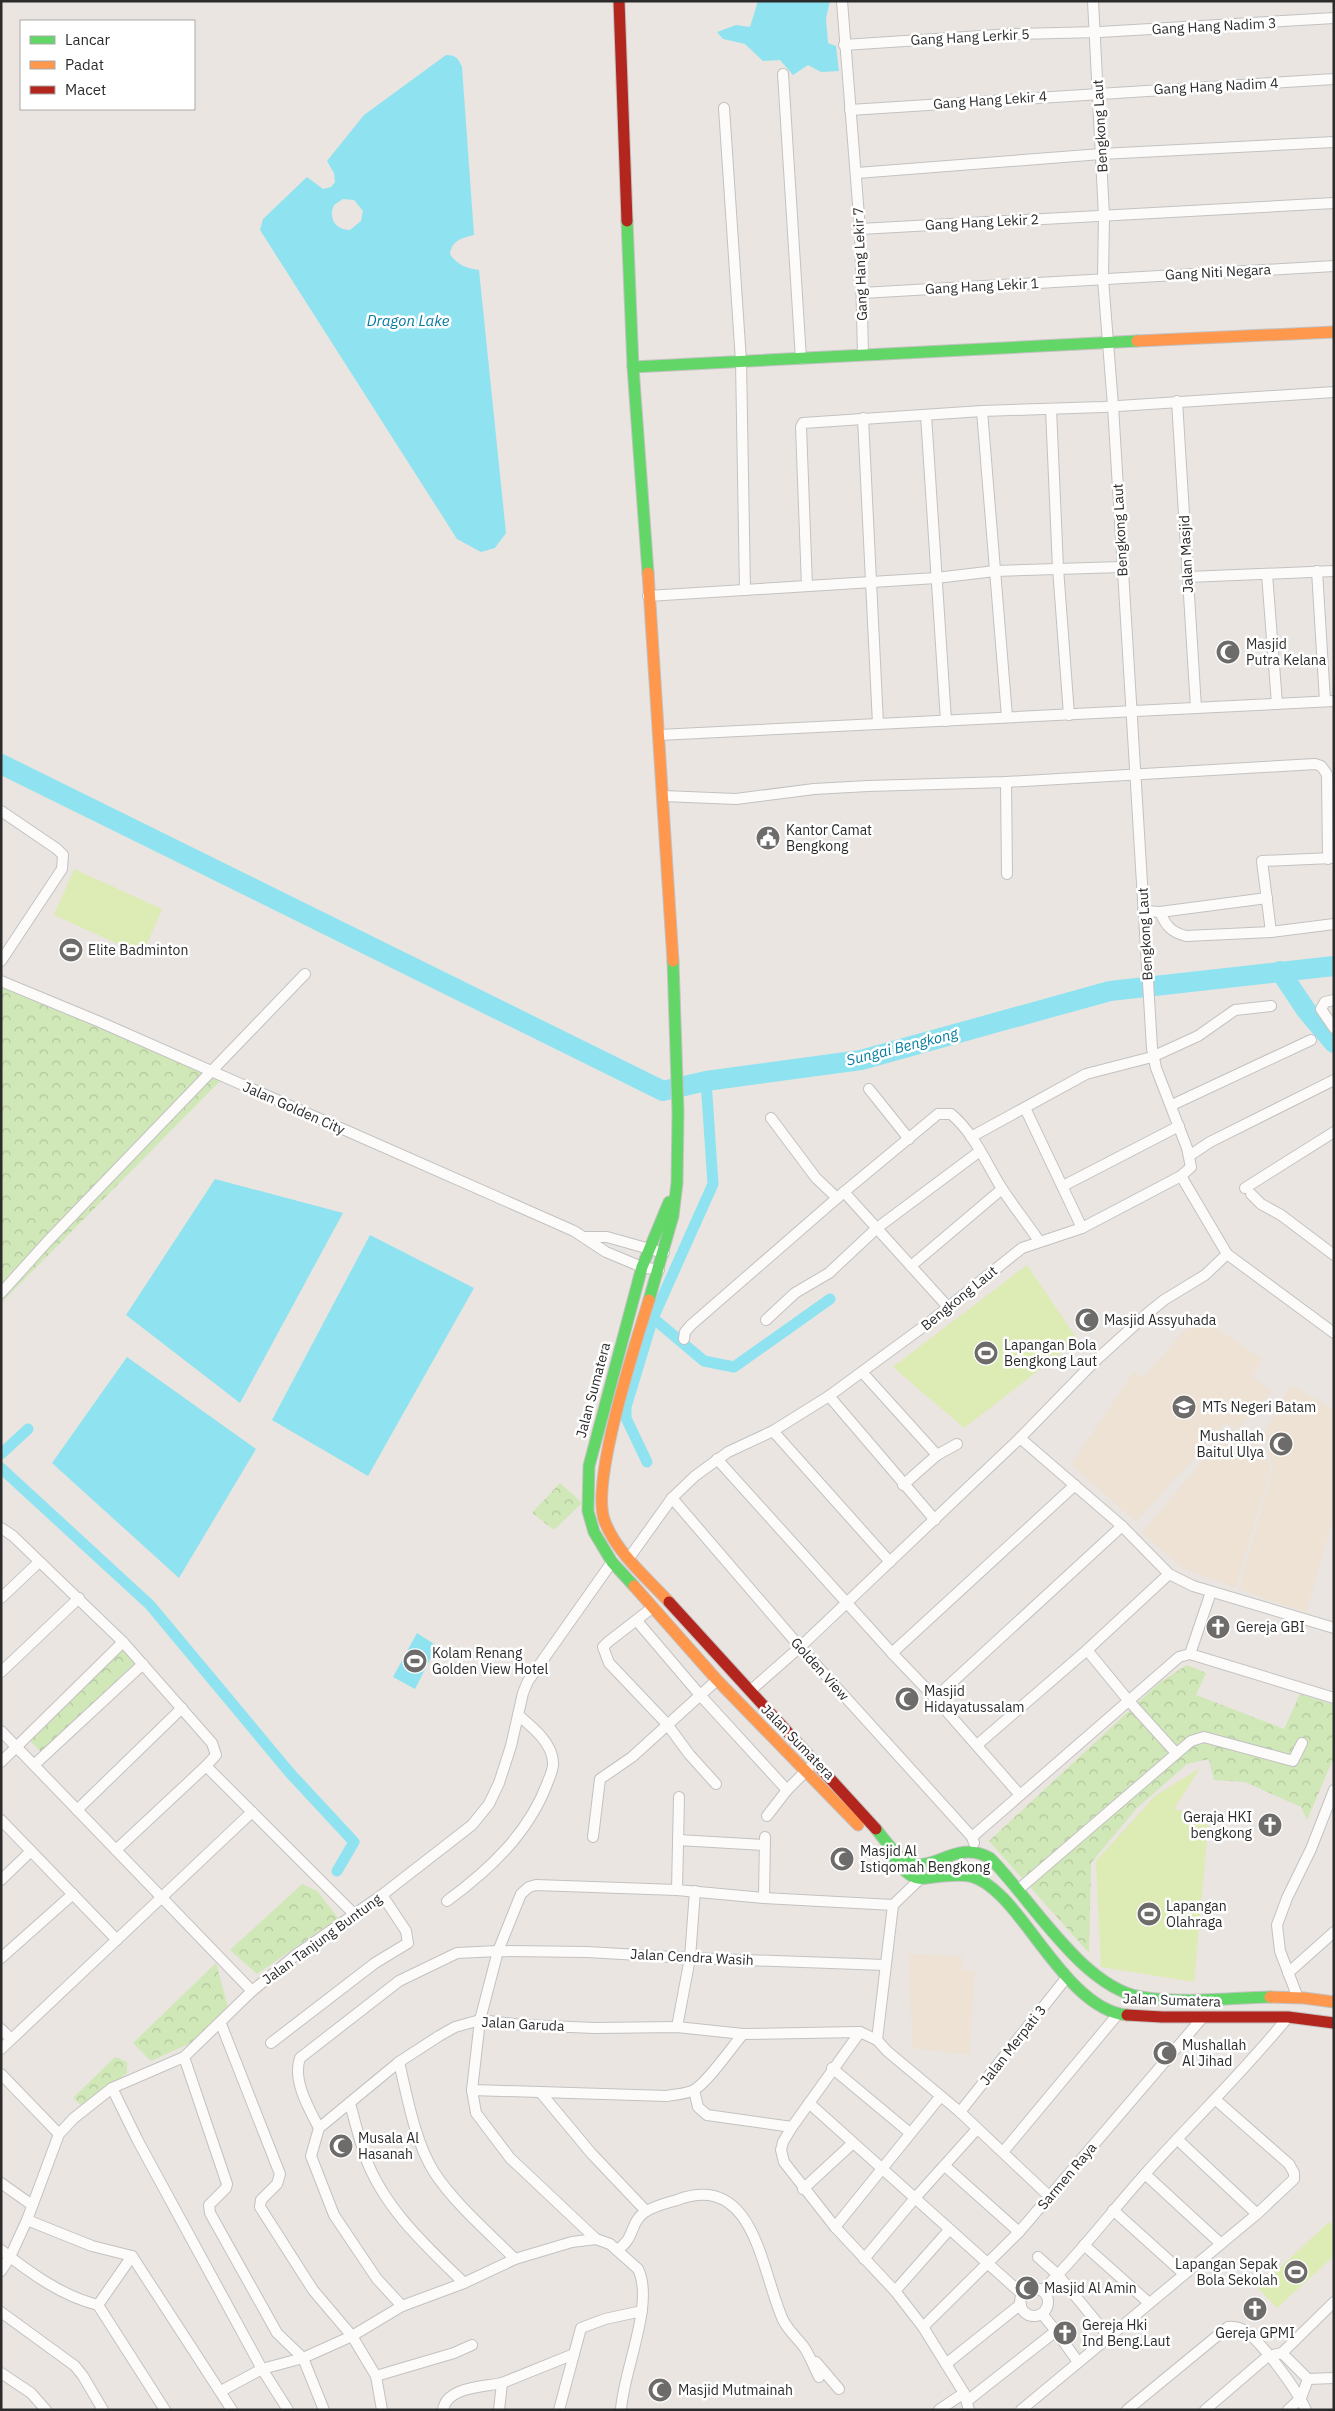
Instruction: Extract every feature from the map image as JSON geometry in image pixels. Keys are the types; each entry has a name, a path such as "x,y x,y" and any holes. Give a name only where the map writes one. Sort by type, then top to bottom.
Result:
{"main road":[{"name":"Jalan Sumatera","path":"619,1 633,367 663,796 674,984 678,1112 677,1183 673,1216 659,1270 633,1351 603,1472 602,1508 604,1522 611,1535 629,1558 750,1691 810,1767 910,1876 920,1879 963,1873 979,1877 1004,1897 1067,1977 1093,2001 1118,2014 1162,2017 1288,2017 1334,2023"},
{"path":"633,367 1334,332"},
{"name":"Jalan Sumatera","path":"677,1183 642,1267 589,1466 588,1511 598,1542 612,1562 717,1680 810,1767 902,1858 919,1866 961,1852 977,1851 990,1858 1100,1980 1115,1989 1130,1994 1164,2001 1298,1998 1334,2002"},
{"path":"1162,2017 1164,2001"}],"street":[{"name":"Gang Hang Lekir 7","path":"842,1 860,229 863,355"},
{"name":"Bengkong Laut","path":"1093,1 1102,154 1104,216 1103,279 1106,342 1113,406 1152,1057 1172,1105 1189,1156"},
{"name":"Gang Hang Nadim 3","path":"1095,32 1334,18"},
{"name":"Gang Hang Lerkir 5","path":"844,45 1011,34 1095,32"},
{"path":"783,74 787,109 801,359"},
{"name":"Gang Hang Nadim 4","path":"1097,93 1334,79"},
{"name":"Gang Hang Lekir 4","path":"850,110 1097,93"},
{"path":"724,108 741,361 745,590"},
{"path":"856,173 1102,154 1334,142"},
{"name":"Gang Hang Lekir 2","path":"860,229 1334,203"},
{"name":"Gang Niti Negara","path":"1103,279 1334,266"},
{"name":"Gang Hang Lekir 1","path":"862,293 1103,279"},
{"path":"807,586 801,425 805,423 982,411 1051,410 1334,392"},
{"name":"Jalan Masjid","path":"1177,401 1196,708"},
{"path":"1051,410 1058,568 1069,715"},
{"path":"982,411 1008,717"},
{"path":"926,415 946,721"},
{"path":"863,418 878,724"},
{"path":"648,596 936,578 995,571 1122,567"},
{"path":"659,735 1330,701 1317,571"},
{"path":"1188,577 1334,571"},
{"path":"1267,574 1277,704"},
{"path":"663,796 736,799 814,789 1006,782 1321,766 1326,774 1331,858 1262,861 1271,932"},
{"path":"1006,782 1007,874"},
{"path":"1,811 63,855 62,869 1,961"},
{"path":"1144,911 1160,912 1267,898"},
{"path":"1160,912 1165,924 1174,933 1186,936 1271,932 1334,924"},
{"path":"1,1293 304,974"},
{"name":"Jalan Golden City","path":"1,981 586,1237 606,1252 642,1267 659,1270"},
{"path":"1334,1000 1325,1002 1321,1010 1334,1028"},
{"path":"972,1137 1086,1074 1152,1057 1198,1036 1234,1010 1271,1006"},
{"path":"1172,1105 1312,1040"},
{"path":"1334,1080 1210,1142 1189,1156 1191,1167 1181,1176 1227,1254 1334,1333"},
{"path":"869,1089 909,1139"},
{"path":"1025,1108 1082,1228"},
{"path":"684,1339 685,1332 691,1325 928,1121 944,1113 951,1114 972,1137 1002,1189 1040,1241"},
{"path":"771,1118 816,1178 841,1195 877,1228 948,1307"},
{"path":"1062,1186 1179,1126"},
{"path":"1334,1132 1248,1191 1261,1204 1281,1215 1334,1255"},
{"path":"766,1320 794,1293 829,1272 877,1228 980,1152"},
{"name":"Bengkong Laut","path":"629,1558 672,1498 717,1459 773,1431 828,1396 948,1307 1022,1248 1082,1228 1181,1176"},
{"path":"911,1266 1002,1189"},
{"name":"Jalan Golden City","path":"586,1237 607,1237 664,1253"},
{"path":"750,1691 800,1647 935,1520 1020,1438 1095,1360 1164,1300 1205,1276 1227,1254"},
{"path":"862,1372 937,1455"},
{"path":"828,1396 935,1520"},
{"path":"773,1431 890,1562"},
{"path":"1020,1438 1122,1526 1169,1574 1193,1586 1211,1592 1334,1628"},
{"path":"903,1485 937,1455 957,1444"},
{"path":"717,1459 935,1698 1020,1795"},
{"path":"892,1653 1075,1485"},
{"name":"Golden View","path":"672,1498 800,1647 972,1838"},
{"path":"935,1698 1122,1526"},
{"path":"1,1528 13,1536 123,1642 215,1748 216,1755 206,1766 116,1850"},
{"path":"1,1598 39,1562"},
{"name":"Jalan Tanjung Buntung","path":"1,2271 10,2257 27,2220 59,2134 74,2118 112,2088 184,2057 221,2024 252,1991 297,1954 382,1895 472,1824 489,1804 499,1783 528,1681 612,1562"},
{"path":"977,1745 1088,1650 1169,1574"},
{"path":"1190,1654 1211,1592"},
{"path":"1,1672 79,1598"},
{"path":"652,1608 637,1622 608,1642 603,1647 604,1652 609,1664 667,1724 689,1754 716,1784"},
{"path":"637,1622 700,1695 787,1790"},
{"path":"1,1762 123,1642"},
{"path":"1088,1650 1128,1700 1176,1753"},
{"path":"977,1851 972,1838 1179,1657 1190,1654 1334,1698"},
{"path":"34,1765 143,1664"},
{"path":"593,1837 600,1779 632,1757 717,1680"},
{"path":"77,1810 182,1708"},
{"path":"447,1902 493,1866 516,1838 538,1805 550,1776 554,1764 551,1753 532,1727 518,1714"},
{"path":"1,1731 252,1991"},
{"path":"1019,1889 1191,1741 1204,1738 1293,1761 1302,1743"},
{"path":"206,1766 355,1915"},
{"path":"767,1816 787,1790 810,1767"},
{"path":"1298,1998 1280,1951 1277,1925 1287,1898 1312,1849 1334,1790"},
{"path":"676,1890 679,1797"},
{"path":"1,2048 252,1812"},
{"path":"1,1820 117,1940"},
{"path":"678,1840 765,1841 764,1898"},
{"path":"1,1880 31,1851"},
{"path":"877,2040 892,1905 920,1879"},
{"path":"621,2410 642,2311 641,2275 610,2244 596,2239 510,2158 476,2113 472,2090 480,2020 498,1951 521,1894 529,1886 676,1890 764,1898 892,1905"},
{"path":"677,2027 690,1958 695,1891"},
{"path":"1,1958 73,1894"},
{"path":"271,2044 375,1963 408,1943 406,1932 382,1895"},
{"path":"1288,1973 1334,1932"},
{"name":"Jalan Cendra Wasih","path":"319,2128 306,2103 298,2069 300,2058 399,1981 418,1970 457,1953 498,1951 588,1952 690,1958 885,1965"},
{"name":"Jalan Merpati 3","path":"960,2112 1067,1977"},
{"path":"1003,2152 1118,2014"},
{"name":"Sarmen Raya","path":"923,2327 1019,2232 1203,2017"},
{"path":"1042,2291 1145,2174 1216,2100 1288,2017"},
{"name":"Jalan Garuda","path":"319,2128 399,2062 455,2027 480,2020 559,2026 677,2027 743,2034 860,2032 877,2040 940,2097 960,2112 1050,2197"},
{"path":"221,2024 280,2174 277,2184 259,2203 260,2207 313,2290 352,2336 376,2376 382,2410"},
{"path":"1,2029 11,2039"},
{"path":"860,2032 832,2068 792,2127 783,2142 782,2156 803,2189 835,2227 895,2291 923,2327 967,2401"},
{"path":"472,2090 667,2096 694,2090 703,2082 743,2034"},
{"path":"184,2057 227,2184 226,2188 209,2205 210,2213 277,2333 303,2358 324,2410"},
{"path":"399,2062 410,2106 434,2172 458,2200 515,2259"},
{"path":"832,2068 910,2133"},
{"path":"1,2074 59,2134"},
{"path":"112,2088 138,2141 262,2369 288,2410"},
{"path":"694,2090 698,2107 707,2115 792,2127"},
{"path":"541,2093 591,2153 646,2211"},
{"path":"835,2227 940,2097"},
{"path":"1021,2410 1148,2302 1257,2214 1294,2179 1292,2168 1216,2100"},
{"path":"809,2103 987,2264 1022,2299 1028,2315 1042,2314"},
{"path":"350,2104 365,2157 378,2183 407,2226 464,2282"},
{"path":"319,2128 311,2156 334,2215 377,2279 402,2306"},
{"path":"864,2259 915,2198 977,2129"},
{"path":"1177,2139 1257,2214"},
{"path":"803,2189 853,2143"},
{"path":"944,2166 1019,2232"},
{"path":"1145,2174 1220,2243"},
{"path":"1,2184 32,2206"},
{"path":"617,2250 627,2244 637,2219 646,2211 696,2193 712,2194 731,2203 748,2225 764,2259 783,2319 839,2389"},
{"path":"1113,2210 1183,2273"},
{"path":"27,2220 92,2246 132,2256 232,2410"},
{"path":"895,2291 949,2230"},
{"path":"221,2391 262,2369 303,2358 352,2336 402,2306 464,2282 515,2259 572,2242 596,2239"},
{"path":"1084,2245 1148,2302"},
{"path":"1,2250 57,2290 78,2300 98,2306 164,2410"},
{"path":"98,2306 132,2256"},
{"path":"1038,2257 1058,2275 1109,2337"},
{"path":"946,2364 1033,2288 1042,2291 1048,2302 1042,2314"},
{"path":"1205,2410 1268,2356 1282,2353 1334,2302"},
{"path":"559,2410 581,2328 598,2321 642,2311"},
{"path":"1,2312 75,2366 84,2376 103,2410"},
{"path":"1042,2314 1078,2362"},
{"path":"1127,2410 1228,2328 1237,2327 1247,2332 1268,2356 1301,2398 1306,2410"},
{"path":"939,2410 967,2401 1056,2331"},
{"path":"376,2376 454,2353 472,2345"},
{"path":"805,2348 819,2377"},
{"path":"1282,2353 1308,2379 1334,2378"},
{"path":"442,2410 445,2400 453,2394 502,2383 574,2354"},
{"path":"1,2373 31,2393 46,2410"},
{"path":"1288,2410 1301,2398 1308,2379"},
{"path":"499,2410 502,2383"}],"shaded area":[{"name":"MTs Negeri Batam","path":"1204,1320 1262,1359 1252,1376 1272,1392 1239,1427 1235,1428 1225,1423 1136,1522 1071,1464 1134,1372 1143,1378 1183,1332"},
{"path":"1291,1385 1334,1409 1334,1516 1306,1613 1239,1589 1273,1468 1264,1432"},
{"path":"1245,1426 1271,1468 1235,1588 1181,1567 1142,1532 1228,1432"},
{"path":"909,1954 962,1956 962,1970 975,1971 969,2055 912,2048"}],"green space":[{"path":"74,869 162,909 142,955 54,915"},
{"path":"1,983 221,1080 1,1303"},
{"name":"Lapangan Bola Bengkong Laut","path":"1027,1265 1078,1340 964,1428 893,1367"},
{"path":"560,1483 582,1503 554,1530 532,1513"},
{"path":"128,1645 140,1658 41,1752 29,1740"},
{"path":"1187,1665 1206,1673 1196,1695 1284,1729 1300,1694 1334,1705 1334,1757 1307,1820 1301,1807 1245,1782 1214,1780 1209,1759 1187,1764 1137,1808 1091,1863 1089,1953 989,1841 1159,1683"},
{"name":"Lapangan Olahraga","path":"1200,1768 1174,1809 1209,1818 1194,1982 1101,1967 1096,1861 1155,1796"},
{"path":"302,1884 317,1891 338,1918 257,1974 230,1950"},
{"path":"216,1963 228,2007 195,2041 151,2061 133,2043"},
{"path":"115,2057 127,2062 127,2073 83,2107 73,2098"},
{"name":"Lapangan Sepak Bola Sekolah","path":"1329,2222 1334,2227 1334,2256 1277,2308 1258,2288"}],"water":[{"path":"758,1 830,1 826,18 828,43 836,46 839,71 821,72 808,65 793,75 780,60 763,61 745,44 723,39 717,32 736,25 750,27"},
{"name":"Dragon Lake","path":"446,55 454,56 459,61 462,67 474,235 455,243 450,254 462,265 479,270 506,533 495,548 481,552 457,539 260,230 263,219 307,177 323,189 331,187 335,182 334,173 327,161 364,115","holes":["343,199 354,200 363,211 361,221 350,230 340,228 332,219 334,205"]},
{"path":"215,1179 343,1213 240,1403 126,1315"},
{"path":"370,1235 474,1288 368,1476 272,1420"},
{"path":"127,1357 256,1449 179,1578 52,1463"},
{"name":"Kolam Renang Golden View Hotel","path":"417,1633 437,1646 415,1689 393,1677"}],"waterway":[{"name":"Sungai Bengkong","path":"1,764 663,1091 706,1081 861,1060 1110,991 1334,966"},
{"path":"1280,971 1306,1010 1334,1043"},
{"path":"706,1081 713,1184 653,1318 704,1361 734,1367 830,1299"},
{"path":"647,1462 626,1418 626,1407 653,1318"},
{"path":"1,1454 28,1429"},
{"path":"1,1468 150,1605 290,1773 354,1842 337,1871"}],"traffic: fast":[{"path":"627,221 633,367 648,573"},
{"path":"633,367 1137,341"},
{"path":"649,1300 673,1216 677,1183 678,1112 673,961"},
{"path":"634,1586 612,1562 594,1532 588,1511 589,1466 642,1267 669,1202"},
{"path":"876,1829 895,1852 913,1863 933,1862 964,1852 977,1853 990,1858 1078,1959 1098,1977 1119,1990 1141,1997 1173,2000 1270,1997"},
{"path":"895,1861 908,1873 917,1878 964,1875 986,1883 1015,1911 1074,1984 1091,1999 1108,2010 1127,2015"}],"traffic: slow":[{"path":"1137,341 1334,332"},
{"path":"648,573 673,961"},
{"path":"649,1300 625,1379 608,1447 603,1478 602,1504 605,1522 617,1544 633,1565 669,1602"},
{"path":"634,1586 717,1680 858,1825"},
{"path":"1270,1997 1304,1998 1334,2002"}],"traffic: jam":[{"path":"619,1 627,221"},
{"path":"669,1602 876,1829"},
{"path":"1127,2015 1162,2017 1288,2017 1334,2023"}],"place":[{"name":"Masjid Putra Kelana","path":"1228,652"},
{"name":"Kantor Camat Bengkong","path":"768,838"},
{"name":"Elite Badminton","path":"71,950"},
{"name":"Masjid Assyuhada","path":"1087,1320"},
{"name":"Lapangan Bola Bengkong Laut","path":"986,1353"},
{"name":"MTs Negeri Batam","path":"1184,1407"},
{"name":"Mushallah Baitul Ulya","path":"1281,1444"},
{"name":"Gereja GBI","path":"1218,1627"},
{"name":"Kolam Renang Golden View Hotel","path":"415,1661"},
{"name":"Masjid Hidayatussalam","path":"907,1699"},
{"name":"Geraja HKI bengkong","path":"1270,1825"},
{"name":"Masjid Al Istiqomah Bengkong","path":"842,1859"},
{"name":"Lapangan Olahraga","path":"1149,1914"},
{"name":"Mushallah Al Jihad","path":"1165,2053"},
{"name":"Musala Al Hasanah","path":"341,2146"},
{"name":"Lapangan Sepak Bola Sekolah","path":"1296,2272"},
{"name":"Masjid Al Amin","path":"1027,2288"},
{"name":"Gereja GPMI","path":"1255,2309"},
{"name":"Gereja Hki Ind Beng.Laut","path":"1065,2333"},
{"name":"Masjid Mutmainah","path":"660,2390"}]}
